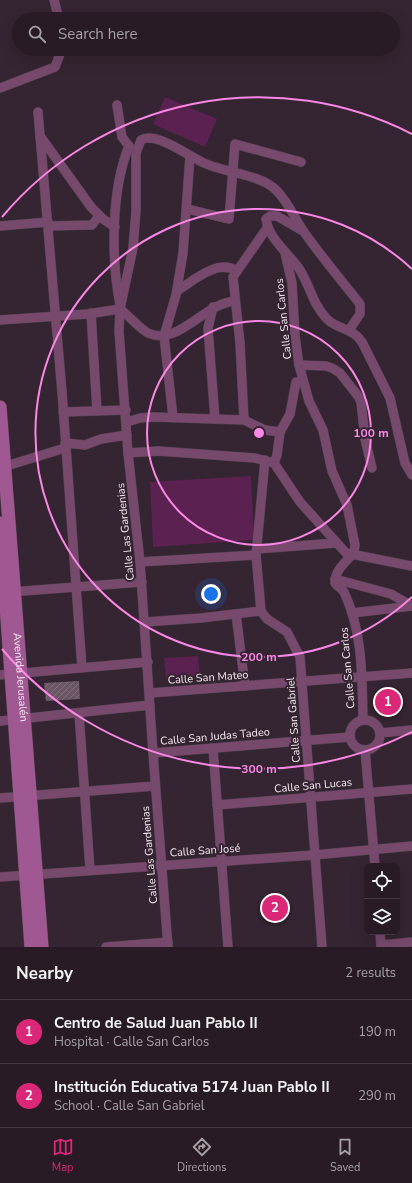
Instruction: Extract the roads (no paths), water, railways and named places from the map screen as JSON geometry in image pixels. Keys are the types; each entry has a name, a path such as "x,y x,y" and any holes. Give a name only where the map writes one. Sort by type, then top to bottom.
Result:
{"street":[{"path":"54,0 57,12"},
{"path":"0,87 55,67 59,56"},
{"path":"117,105 121,131 133,146"},
{"path":"38,112 63,412 82,668"},
{"path":"40,136 91,207 99,216 115,227"},
{"path":"235,301 213,307 181,330 172,335 164,336 148,333 120,308 116,287 115,227 117,186 121,165 133,146 144,138 162,140 190,156 220,170 255,178 277,190 304,232 360,304 360,314 348,330"},
{"path":"187,209 229,219 235,144 301,162"},
{"name":"Calle Las Gardenias","path":"133,146 136,153 136,212 134,248 120,308 120,332 128,453 142,582 155,786 168,945"},
{"path":"173,417 164,336 177,291 184,253 190,156"},
{"path":"0,226 48,224 92,225 99,216"},
{"path":"304,232 277,216 270,216 266,219 267,228 285,253 300,269 314,300 325,317 332,324 357,335 362,342 390,398 405,463 412,475"},
{"path":"244,420 233,277 267,228"},
{"name":"Calle San Carlos","path":"285,253 292,283 295,336 299,365 309,401 323,430 332,471 347,505 355,545 354,554"},
{"path":"177,291 210,271 221,267 230,266 237,271"},
{"path":"213,307 208,328 215,419"},
{"path":"0,320 90,314 120,308"},
{"path":"90,314 97,411"},
{"path":"299,365 326,366 332,368 340,373 358,396 361,402 365,439 372,468"},
{"path":"145,622 236,614 261,610 257,552 270,462 280,432 290,414 296,382"},
{"name":"Avenida Jerusalén","path":"0,407 2,468 10,592 11,674 20,719 26,796 31,874 31,947"},
{"path":"63,412 126,410"},
{"path":"126,422 140,418 173,417 244,420 265,430 280,432"},
{"path":"2,468 65,446 85,445 100,439 127,435"},
{"path":"128,453 158,451 270,462 300,502 346,553 412,566"},
{"name":"Avenida Jerusalén","path":"0,523 1,553 10,592"},
{"path":"140,562 257,552 336,543"},
{"path":"354,554 345,561 335,579 391,594 412,606"},
{"name":"Calle San Carlos","path":"335,579 335,583 344,593 358,633 362,677 363,720"},
{"path":"10,592 142,582"},
{"path":"352,613 412,606"},
{"name":"Calle San Gabriel","path":"261,610 267,619 287,632 294,642 300,657 322,947"},
{"path":"236,614 245,686"},
{"path":"11,674 148,662"},
{"name":"Calle San Mateo","path":"150,693 412,673"},
{"path":"0,720 150,705"},
{"path":"79,713 90,870"},
{"path":"363,720 374,723 380,733 380,738 374,747 365,750 356,746 350,737 353,726 363,720"},
{"path":"380,733 412,730"},
{"name":"Calle San Judas Tadeo","path":"153,753 350,737"},
{"path":"212,748 228,947"},
{"path":"365,750 375,863"},
{"path":"0,798 155,786"},
{"name":"Calle San Lucas","path":"217,805 412,789"},
{"name":"Calle San José","path":"0,877 314,855 412,846"},
{"name":"Avenida Jerusalén","path":"31,874 42,947"},
{"path":"380,935 381,946 412,942"},
{"path":"106,947 168,945"}],"place":[{"name":"Centro de Salud Juan Pablo II","path":"388,702"},
{"name":"Institución Educativa 5174 Juan Pablo II","path":"275,908"}]}
